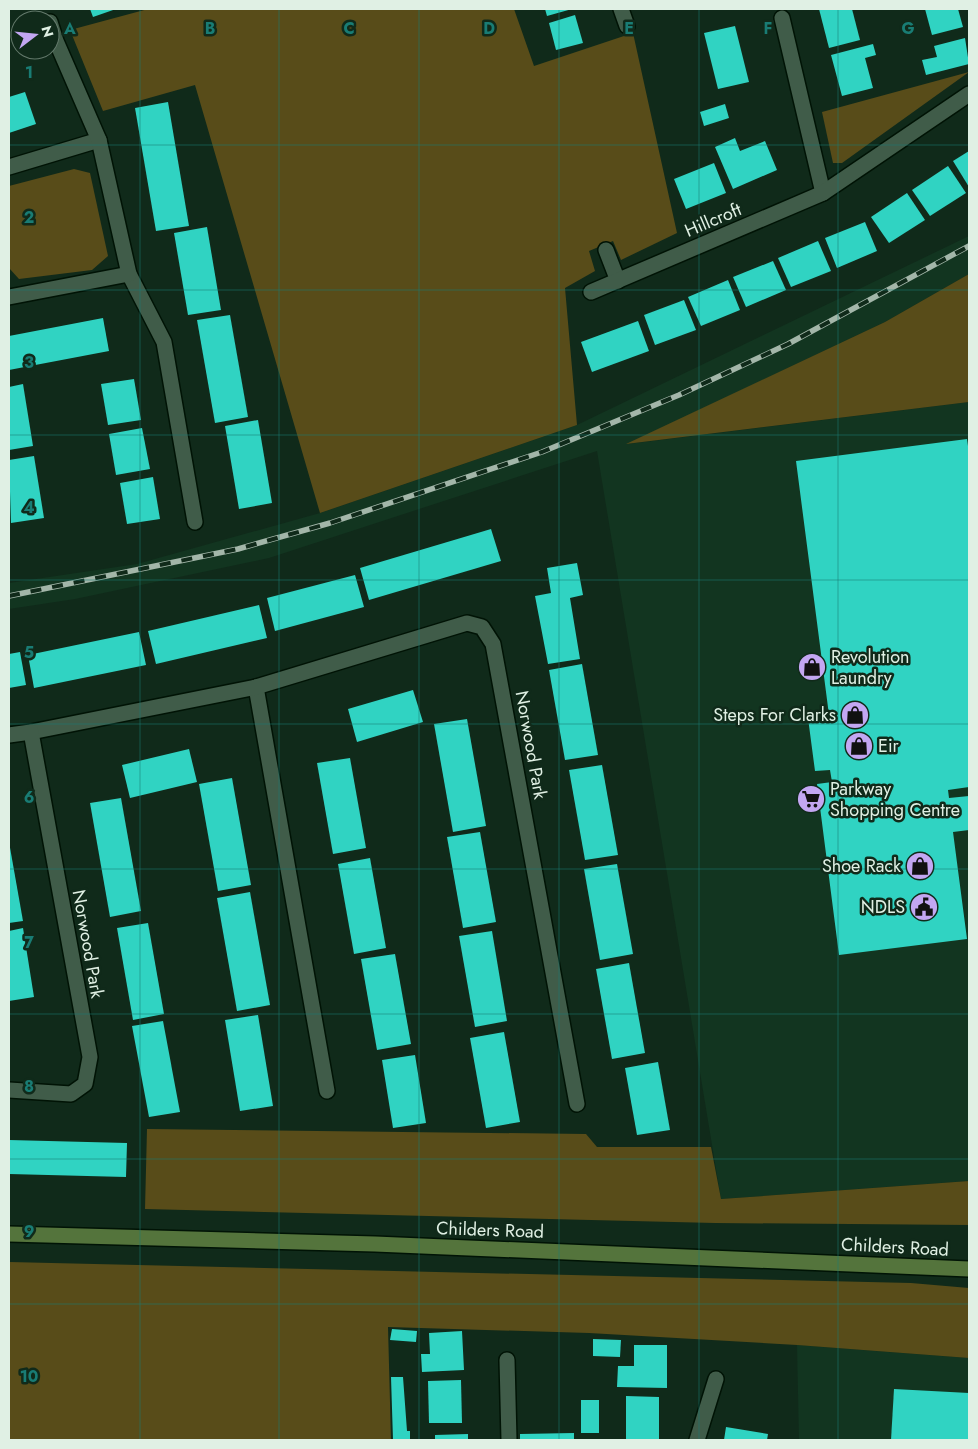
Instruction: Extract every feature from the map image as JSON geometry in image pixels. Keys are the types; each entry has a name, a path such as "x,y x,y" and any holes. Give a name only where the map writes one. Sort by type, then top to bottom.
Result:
{"main road":[{"name":"Childers Road","path":"9,1234 375,1244 969,1269"}],"street":[{"path":"621,9 627,26"},
{"path":"782,18 823,193"},
{"path":"60,50 100,140 129,274 164,342 195,522"},
{"name":"Hillcroft","path":"592,292 823,193 969,94"},
{"path":"9,167 100,140"},
{"path":"606,250 618,281"},
{"path":"9,297 129,274"},
{"name":"Norwood Park","path":"9,735 256,686 467,623 482,626 493,644 577,1104"},
{"path":"256,686 327,1091"},
{"name":"Norwood Park","path":"9,1090 71,1094 85,1084 90,1057 31,732"},
{"path":"507,1360 510,1440"},
{"path":"697,1440 716,1379"}],"shaded area":[{"path":"148,9 514,9 534,66 633,33 677,233 621,260 613,241 589,251 595,271 565,288 577,425 320,513 195,85 103,111 70,30"},
{"path":"969,72 842,163 833,163 822,112"},
{"path":"74,169 90,173 108,256 92,270 19,279 9,268 9,186"},
{"name":"Parkway Shopping Centre","path":"969,236 969,274 885,322 628,444 969,402 969,1181 721,1199 597,451 269,558 75,599 9,609 9,583 137,564 320,513 577,425"},
{"path":"969,274 969,402 626,444 885,322"},
{"path":"147,1129 586,1134 597,1147 711,1147 721,1199 969,1181 969,1225 715,1223 145,1209"},
{"path":"9,1262 911,1283 969,1288 969,1358 797,1345 589,1333 388,1327 391,1440 9,1440"},
{"path":"797,1345 969,1358 969,1440 799,1440"}],"building":[{"path":"90,9 116,9 93,17"},
{"path":"545,9 572,9 547,16"},
{"path":"819,9 852,9 860,40 829,48"},
{"path":"925,9 958,9 963,27 932,35"},
{"path":"575,15 583,43 556,50 549,23"},
{"path":"735,26 749,82 718,89 704,33"},
{"path":"965,38 969,64 926,75 922,60 937,57 934,46"},
{"path":"873,44 876,55 865,58 873,88 842,96 831,55"},
{"path":"25,92 36,124 9,133 9,97"},
{"path":"168,102 189,226 156,231 135,108"},
{"path":"725,104 729,118 704,126 700,112"},
{"path":"735,138 740,151 765,141 777,170 733,189 715,147"},
{"path":"969,151 969,187 953,161"},
{"path":"714,163 726,193 686,209 674,179"},
{"path":"948,166 966,193 930,216 912,190"},
{"path":"907,193 925,220 889,243 871,217"},
{"path":"865,222 877,251 837,268 825,238"},
{"path":"207,227 221,310 188,315 174,233"},
{"path":"818,241 831,271 791,287 778,258"},
{"path":"773,261 786,290 746,307 733,277"},
{"path":"728,280 740,310 701,326 688,297"},
{"path":"684,300 696,330 655,345 644,315"},
{"path":"230,315 248,417 215,423 197,320"},
{"path":"103,318 109,351 9,370 9,336"},
{"path":"638,321 649,351 592,372 581,342"},
{"path":"134,379 141,420 108,425 101,384"},
{"path":"23,384 33,446 9,450 9,387"},
{"path":"258,420 272,503 239,509 225,426"},
{"path":"142,428 150,469 116,475 109,434"},
{"path":"967,439 969,453 969,787 948,790 949,798 969,796 969,830 953,832 967,939 839,955 817,784 832,782 830,770 815,771 808,718 829,715 796,461"},
{"path":"34,456 44,518 11,523 9,460"},
{"path":"153,477 160,519 127,524 120,483"},
{"path":"491,529 501,561 369,600 360,568"},
{"path":"577,563 583,595 570,598 580,659 548,664 535,596 551,593 547,568"},
{"path":"355,575 364,607 275,631 267,598"},
{"path":"259,605 267,638 156,664 148,631"},
{"path":"139,632 146,665 34,688 28,655"},
{"path":"20,652 26,685 9,688 9,654"},
{"path":"582,664 598,755 565,760 549,670"},
{"path":"413,690 423,722 357,742 348,709"},
{"path":"467,719 486,826 453,832 434,724"},
{"path":"189,749 197,782 130,798 122,765"},
{"path":"350,758 366,848 333,854 317,763"},
{"path":"602,765 618,855 585,860 569,770"},
{"path":"232,778 251,885 218,891 199,784"},
{"path":"121,798 141,911 110,917 90,803"},
{"path":"480,832 496,922 463,928 447,837"},
{"path":"9,842 23,921 9,923"},
{"path":"370,858 386,948 354,954 338,864"},
{"path":"617,864 633,954 600,960 584,869"},
{"path":"250,892 270,1005 237,1011 217,898"},
{"path":"148,923 164,1014 133,1020 117,928"},
{"path":"23,928 34,997 9,1001 9,931"},
{"path":"492,931 507,1021 475,1027 459,936"},
{"path":"395,954 411,1044 377,1050 361,959"},
{"path":"629,963 645,1053 612,1059 596,969"},
{"path":"258,1015 273,1106 240,1111 225,1020"},
{"path":"163,1021 180,1112 149,1117 132,1026"},
{"path":"504,1032 520,1122 486,1128 470,1038"},
{"path":"415,1055 426,1123 393,1128 382,1060"},
{"path":"658,1062 670,1130 637,1135 625,1068"},
{"path":"9,1140 127,1143 126,1177 9,1174"},
{"path":"392,1329 417,1331 416,1342 390,1340"},
{"path":"462,1331 464,1370 422,1372 421,1354 430,1354 429,1333"},
{"path":"593,1339 621,1340 620,1357 593,1356"},
{"path":"634,1345 667,1345 667,1388 617,1387 618,1366 634,1366"},
{"path":"391,1377 403,1377 407,1431 410,1431 410,1440 393,1440"},
{"path":"461,1380 462,1423 429,1423 428,1381"},
{"path":"894,1389 969,1393 969,1440 891,1440"},
{"path":"626,1396 659,1397 659,1440 626,1439"},
{"path":"581,1400 599,1400 599,1433 581,1433"},
{"path":"726,1427 768,1434 767,1440 724,1440"},
{"path":"574,1433 574,1440 520,1440 520,1434"},
{"path":"468,1434 468,1440 435,1440 435,1435"}],"railway":[{"path":"9,596 238,549 330,523 542,452 679,395 788,344 969,246"}],"place":[{"name":"Revolution Laundry","path":"812,667"},
{"name":"Steps For Clarks","path":"855,715"},
{"name":"Eir","path":"859,746"},
{"name":"Parkway Shopping Centre","path":"811,799"},
{"name":"Shoe Rack","path":"920,866"},
{"name":"NDLS","path":"924,907"}]}
